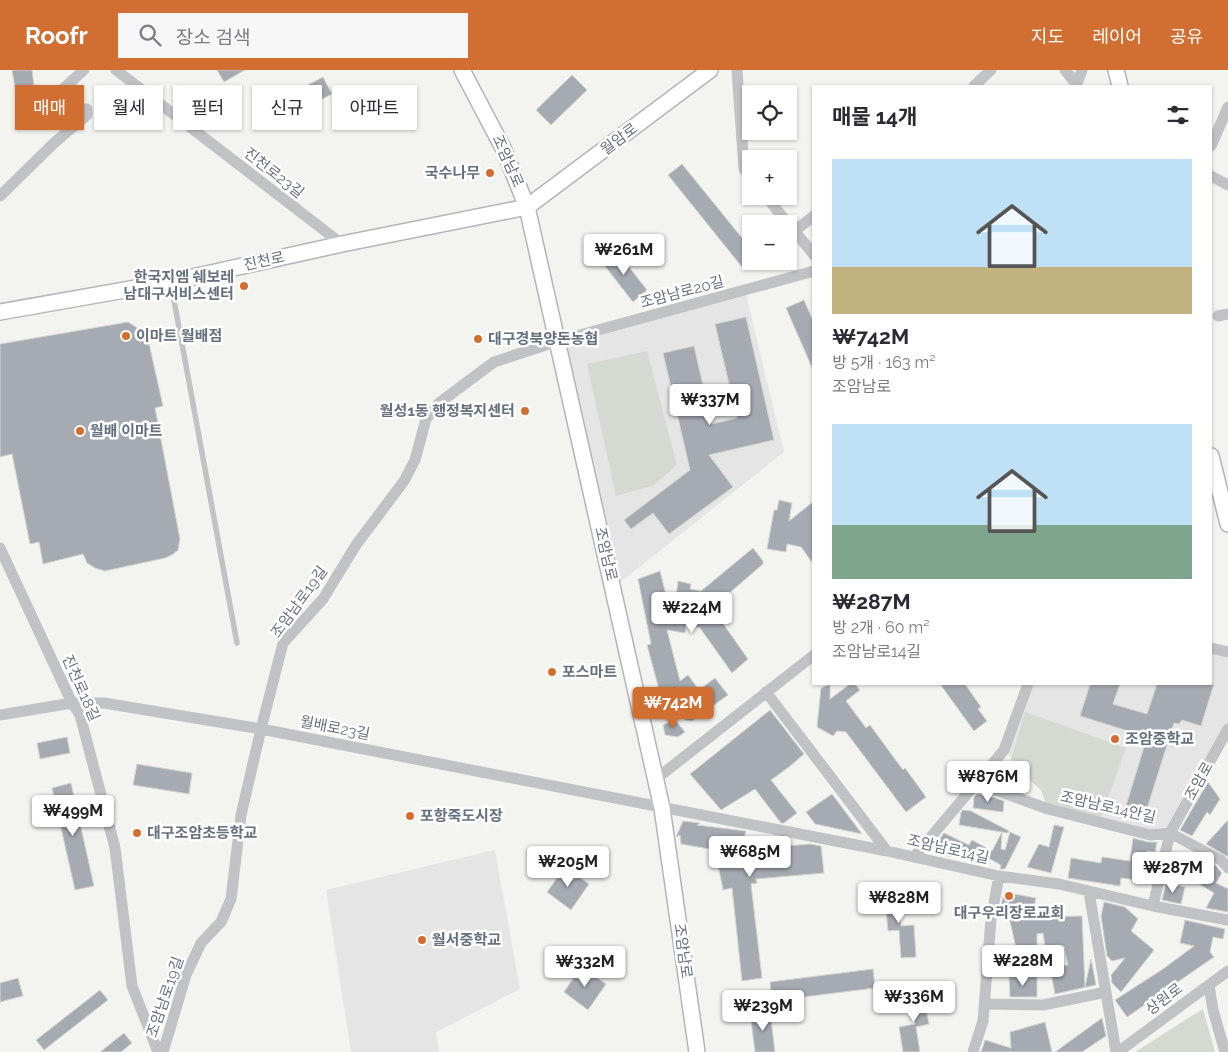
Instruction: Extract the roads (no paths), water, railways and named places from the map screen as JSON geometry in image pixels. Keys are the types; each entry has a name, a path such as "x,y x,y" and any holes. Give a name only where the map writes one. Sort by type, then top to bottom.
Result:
{"main road":[{"name":"조암남로","path":"462,70 503,148 527,207 662,808 697,1052"},
{"name":"월암로","path":"527,207 710,70"},
{"path":"1116,70 1120,85"},
{"name":"진천로","path":"0,312 170,282 342,244 527,207"},
{"path":"1212,460 1228,524"}],"street":[{"path":"0,196 54,143 87,115 87,109 61,108 54,103 55,96 84,70"},
{"path":"737,70 743,150"},
{"path":"975,85 991,70"},
{"path":"1065,70 1076,85"},
{"path":"1076,85 1082,70"},
{"name":"진천로23길","path":"120,72 342,244"},
{"path":"1212,144 1228,106"},
{"path":"1212,177 1228,186"},
{"path":"773,205 781,215"},
{"path":"797,223 812,217"},
{"path":"797,234 812,253"},
{"name":"조암남로20길","path":"558,341 812,272"},
{"name":"조암남로19길","path":"163,1052 186,975 201,943 221,922 231,899 241,815 284,643 323,599 356,544 404,481 415,460 426,418 439,403 494,362 558,341"},
{"name":"진천로18길","path":"0,548 72,703 80,715 115,848 132,986 158,1052"},
{"path":"1212,648 1228,652"},
{"path":"656,779 812,656"},
{"path":"914,857 1004,750 1028,685"},
{"path":"766,692 887,851"},
{"name":"월배로23길","path":"0,715 72,703 104,703 261,729 662,808"},
{"name":"조암로","path":"1154,906 1170,833 1228,729"},
{"name":"조암남로14안길","path":"976,783 1057,811 1150,835 1170,833 1221,860 1228,868"},
{"name":"조암남로14길","path":"662,808 887,851 999,876 1059,884 1154,906 1228,920"},
{"path":"973,1052 983,1021 991,919 999,876"},
{"path":"1089,892 1117,1052"},
{"name":"상원로","path":"1117,1052 1228,971"},
{"path":"1209,984 1213,1010 1225,1052"},
{"path":"984,1004 1043,1005 1106,992"}],"lane":[{"path":"170,282 237,643"}],"place":[{"name":"국수나무","path":"490,173"},
{"name":"한국지엠 쉐보레 남대구서비스센터","path":"244,286"},
{"name":"이마트 월배점","path":"126,336"},
{"name":"대구경북양돈농협","path":"478,339"},
{"name":"월성1동 행정복지센터","path":"525,411"},
{"name":"월배 이마트","path":"80,431"},
{"name":"포스마트","path":"552,672"},
{"name":"조암중학교","path":"1115,739"},
{"name":"포항죽도시장","path":"410,816"},
{"name":"대구조암초등학교","path":"137,833"},
{"name":"대구우리장로교회","path":"1009,896"},
{"name":"월서중학교","path":"422,940"}]}
